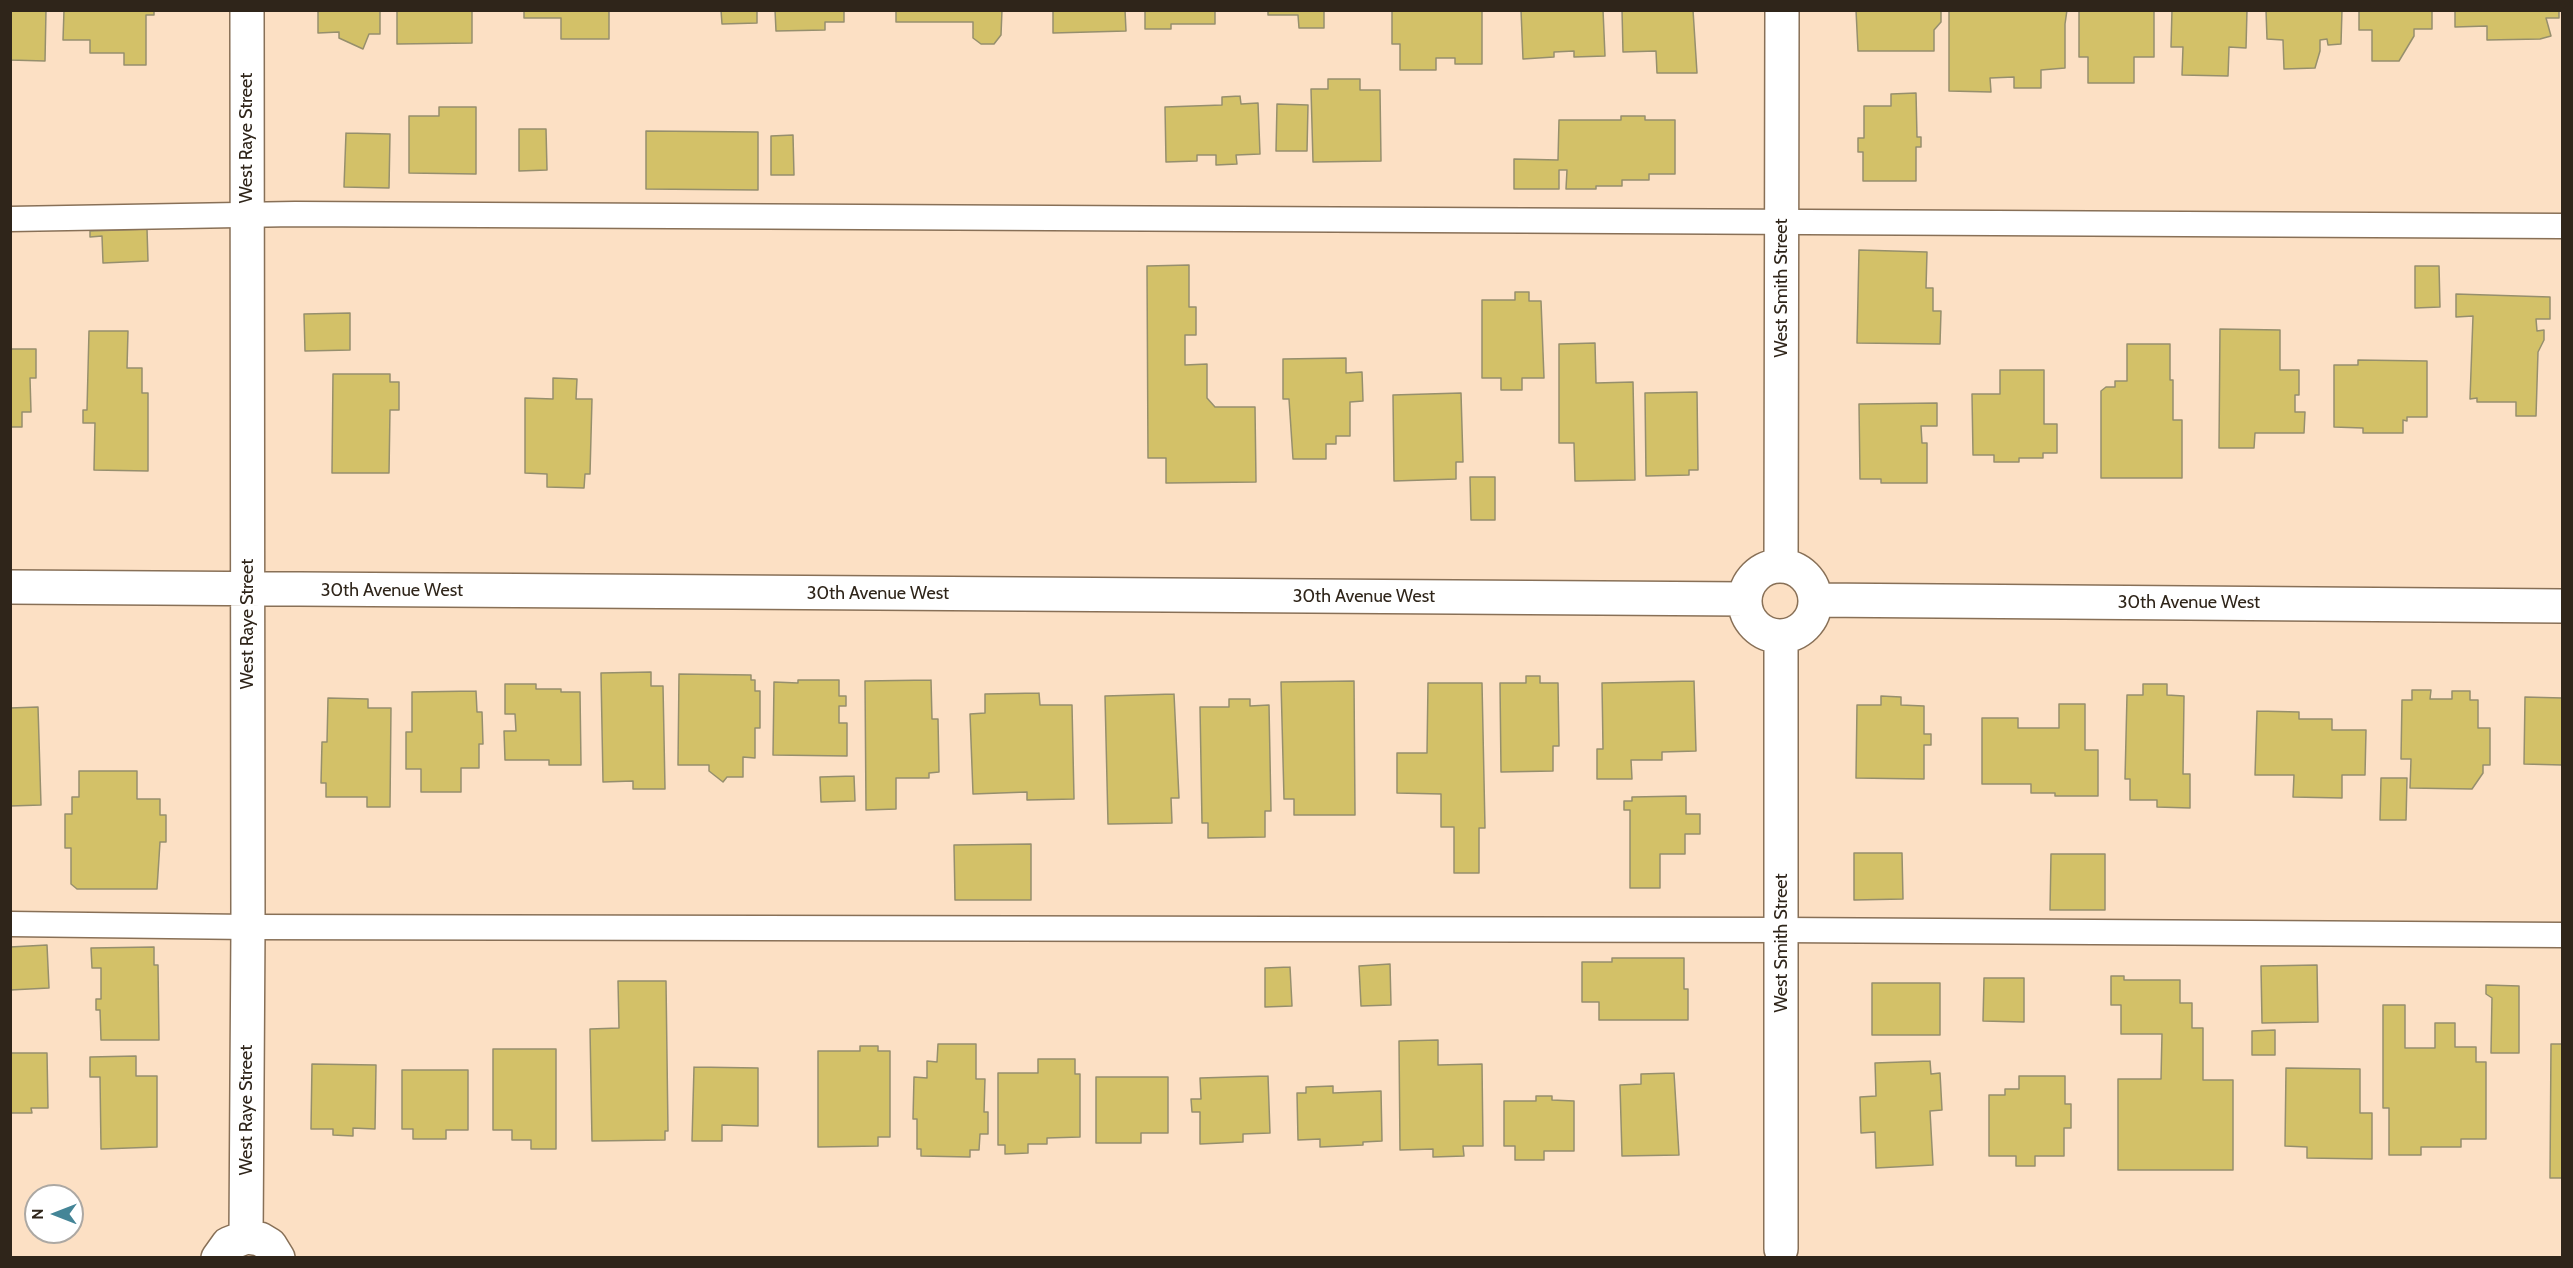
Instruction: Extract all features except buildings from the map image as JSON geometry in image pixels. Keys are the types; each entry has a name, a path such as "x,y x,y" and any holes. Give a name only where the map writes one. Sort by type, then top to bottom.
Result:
{"street":[{"name":"West Raye Street","path":"246,1237 247,10"},
{"name":"West Smith Street","path":"1781,566 1782,10"},
{"path":"1781,566 1792,568 1808,580 1815,600 1809,621 1792,634 1781,636 1763,632 1755,626 1749,618 1745,599 1751,582 1757,575 1764,570 1781,566"},
{"name":"30th Avenue West","path":"10,587 1745,599"},
{"name":"30th Avenue West","path":"1815,600 2562,606"},
{"name":"West Smith Street","path":"1781,636 1783,1255"},
{"path":"218,1257 228,1244 246,1237 260,1239 270,1245 278,1257"}],"lane":[{"path":"10,219 247,214 2562,226"},
{"path":"10,924 248,927 1782,930 2562,935"}]}
